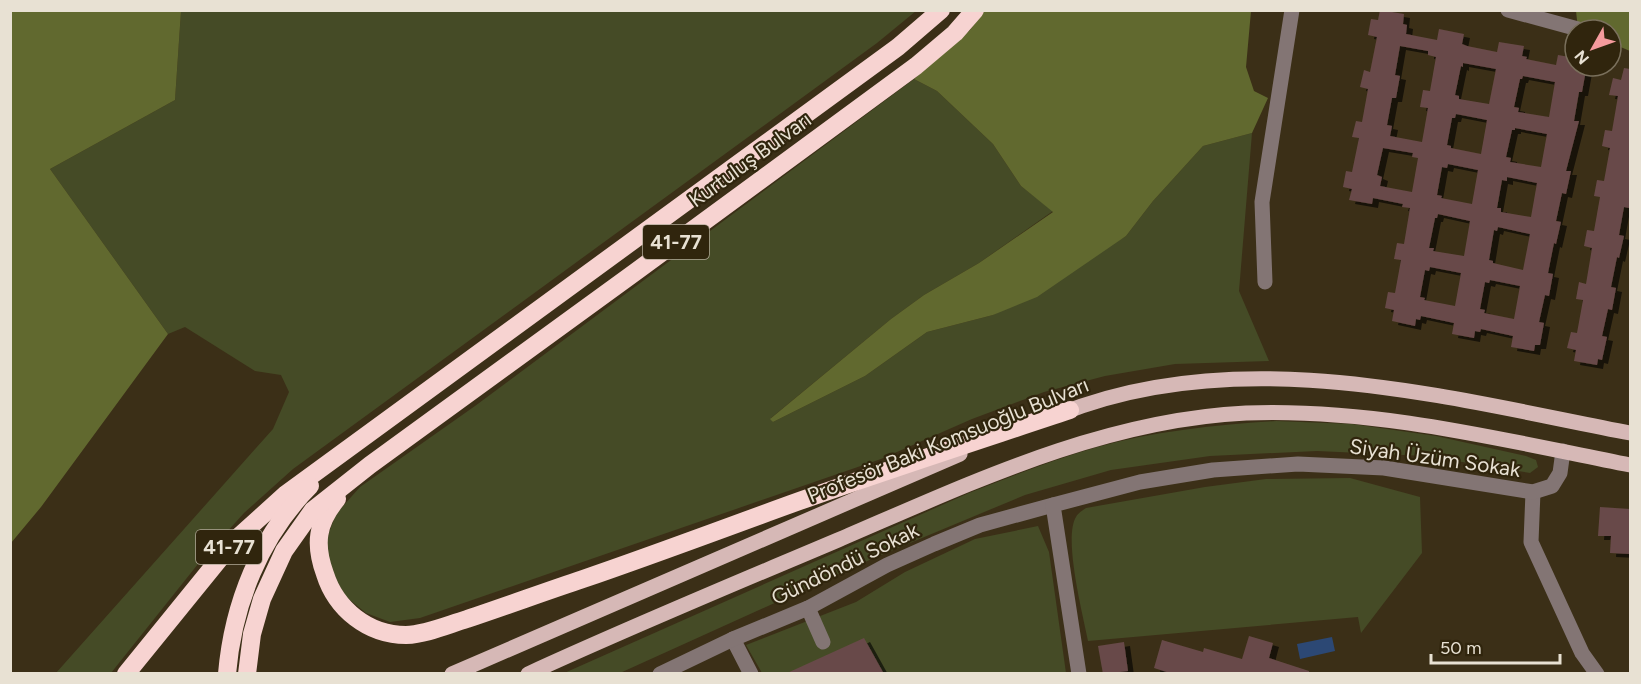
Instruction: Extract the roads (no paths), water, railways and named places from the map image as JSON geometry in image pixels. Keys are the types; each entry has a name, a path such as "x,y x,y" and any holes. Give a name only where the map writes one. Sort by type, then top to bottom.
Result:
{"highway":[{"name":"Kurtuluş Bulvarı","path":"355,443 879,61 918,32 941,10"},
{"name":"Kurtuluş Bulvarı","path":"370,465 916,66 955,33 975,10"},
{"path":"370,465 326,512 319,538 322,566 333,593 352,616 376,629 406,634 442,627 804,499 1070,410"},
{"name":"41-77","path":"126,674 234,541 286,494 355,443"},
{"path":"227,674 237,612 253,570 268,541 299,498 355,443"},
{"name":"41-77","path":"247,674 252,634 262,599 284,551 314,510 370,465"}],"main road":[{"name":"Profesör Baki Komsuoğlu Bulvarı","path":"452,674 946,460 1070,410 1103,399 1154,388 1197,382 1294,379 1404,391 1630,433"},
{"path":"528,674 984,477 1117,433 1203,417 1245,414 1341,414 1421,424 1630,465"}],"street":[{"path":"1265,282 1262,202 1292,10"},
{"path":"1508,10 1563,25"},
{"name":"Siyah Üzüm Sokak","path":"1053,505 1140,482 1213,470 1298,464 1384,468 1533,492 1552,486 1560,473 1563,451"},
{"path":"1533,492 1531,542 1582,653 1597,674"},
{"path":"1053,505 1079,674"},
{"name":"Gündöndü Sokak","path":"660,674 733,639 808,608 934,544 980,525 1053,505"},
{"path":"808,608 823,642"},
{"path":"733,639 751,674"}],"water":[{"path":"1332,637 1335,651 1300,659 1297,644"}]}
